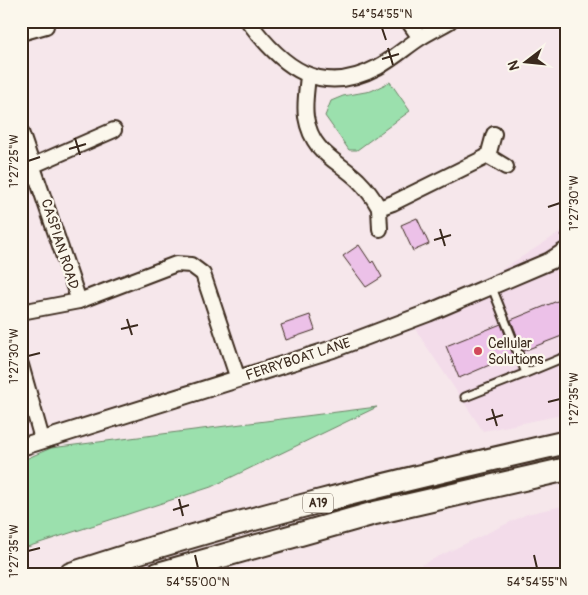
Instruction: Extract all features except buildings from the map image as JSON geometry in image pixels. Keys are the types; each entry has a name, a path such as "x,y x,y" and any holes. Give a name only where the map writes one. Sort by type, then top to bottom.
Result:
{"highway":[{"name":"A19","path":"72,574 160,544 428,474 567,442"},
{"name":"A19","path":"158,574 376,513 567,469"}],"street":[{"path":"248,21 268,48 280,59 308,75 332,79 356,76 378,67 420,38 450,21"},
{"path":"408,21 420,38"},
{"path":"21,33 46,26"},
{"path":"308,75 306,116 310,135 322,152 362,184 379,208 380,230"},
{"path":"34,165 114,130"},
{"name":"CASPIAN ROAD","path":"21,132 34,165 79,300"},
{"path":"379,208 393,203 488,156 494,134"},
{"path":"488,156 506,167"},
{"name":"FERRYBOAT LANE","path":"21,447 333,349 428,313 491,284 550,261 567,250"},
{"path":"21,312 79,300 176,264 191,265 203,274 238,379"},
{"path":"21,365 42,439"}],"lane":[{"path":"491,284 526,373"},
{"path":"465,398 567,356"}],"shaded area":[{"path":"567,228 567,414 483,431 413,326"},
{"path":"567,505 567,574 402,574 527,514"}],"green space":[{"path":"390,82 410,111 357,150 349,150 325,116 331,101 343,96 371,91"},
{"path":"377,407 211,487 21,549 21,461 51,448"}],"place":[{"name":"Cellular Solutions","path":"478,351"}]}
